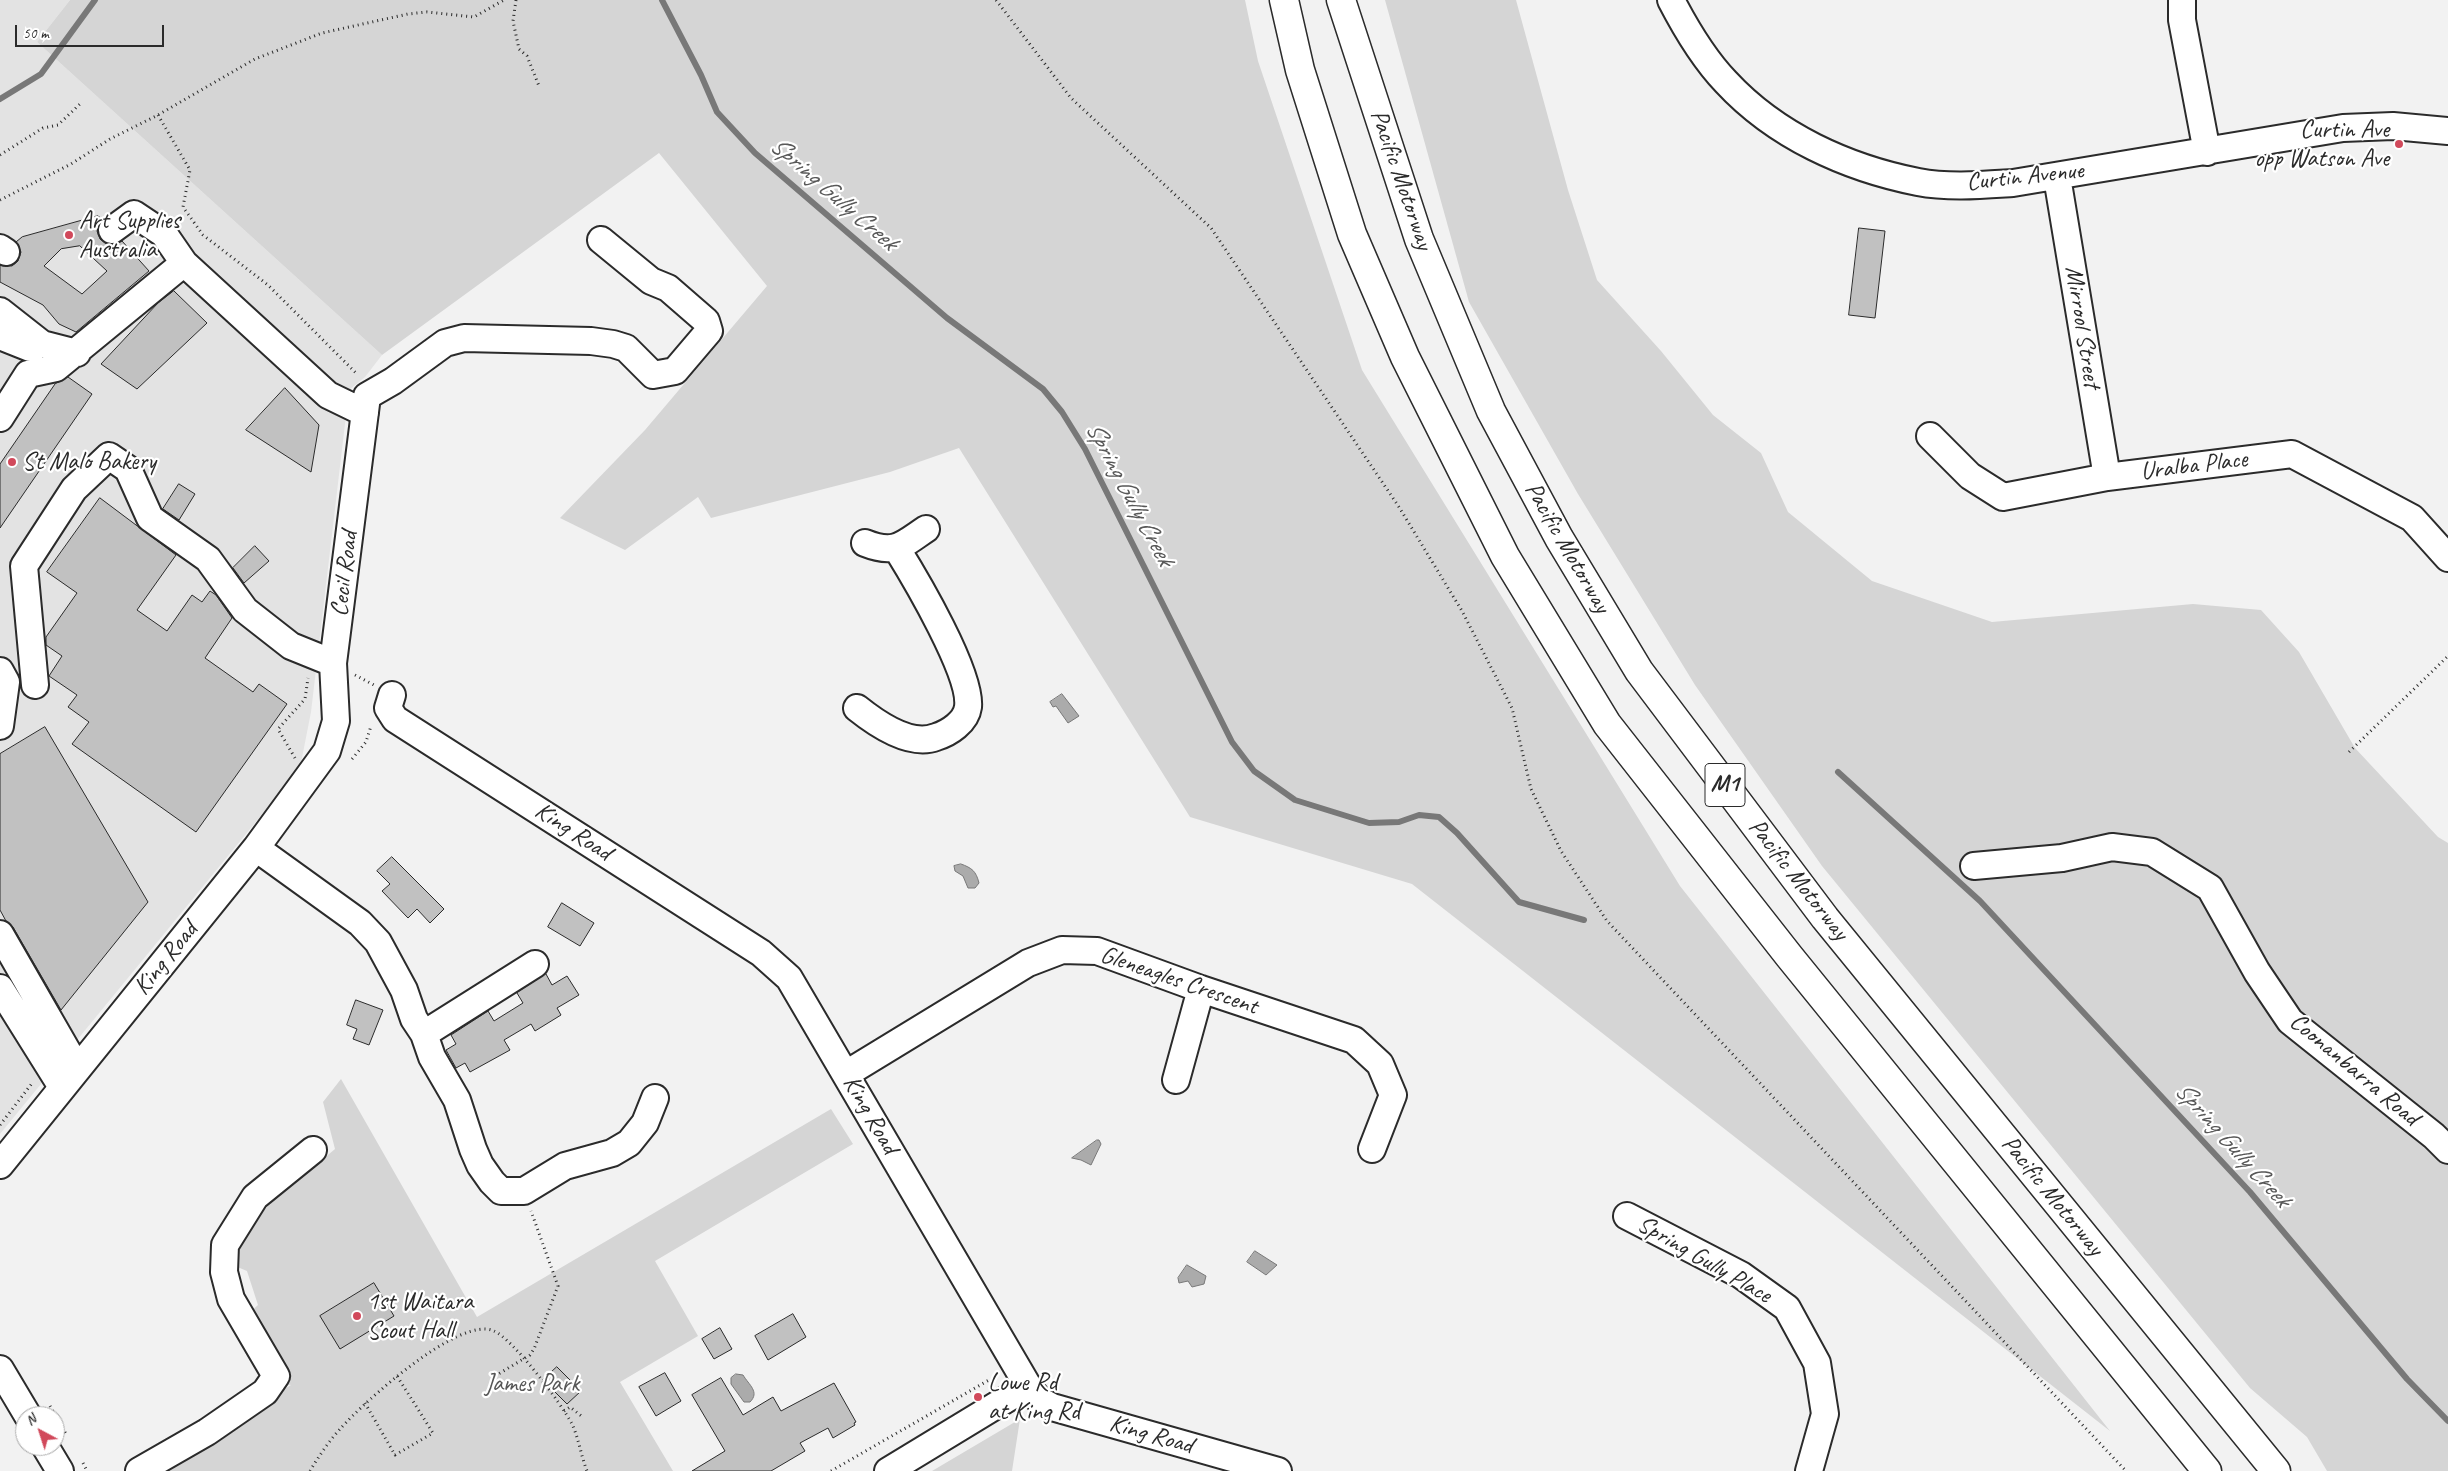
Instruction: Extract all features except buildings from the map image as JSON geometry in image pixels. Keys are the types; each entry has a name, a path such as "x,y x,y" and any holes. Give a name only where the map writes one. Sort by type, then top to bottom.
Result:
{"highway":[{"name":"M1","path":"1284,0 1300,70 1352,234 1405,357 1505,556 1607,724 1789,956 2206,1471"},
{"name":"Pacific Motorway","path":"1341,0 1419,239 1491,412 1559,538 1639,672 1825,918 2276,1471"}],"street":[{"name":"Curtin Avenue","path":"1671,0 1699,48 1725,82 1774,123 1825,154 1919,182 1983,185 2057,177 2343,128 2393,126 2448,131"},
{"path":"2182,0 2182,20 2206,152"},
{"name":"Mirrool Street","path":"2057,177 2107,477"},
{"path":"112,230 134,214 164,234 184,263 328,395 366,405 393,381 445,343 464,338 590,341 613,344 626,348 652,375 675,370 709,330 706,321 668,288 651,282 601,240"},
{"path":"0,418 28,374 56,368 77,353 184,263"},
{"path":"0,311 42,344 77,353"},
{"path":"0,336 30,348 42,344"},
{"name":"Cecil Road","path":"327,751 336,721 322,658 366,405"},
{"name":"Uralba Place","path":"1930,436 1970,476 2003,497 2107,477 2292,454 2412,518 2448,558"},
{"path":"35,685 24,566 74,489 108,456 128,469 150,518 208,560 246,610 291,646 322,658"},
{"path":"865,543 877,548 897,549 926,529"},
{"path":"857,708 885,727 922,740 948,733 962,721 968,707 958,668 931,606 897,549"},
{"path":"0,671 6,682 0,726"},
{"name":"King Road","path":"393,707 437,745 761,953 789,978 1028,1386 1039,1400 1052,1407 1278,1471"},
{"name":"King Road","path":"0,1165 256,848 327,751"},
{"name":"Coonanbarra Road","path":"1974,866 2062,858 2112,847 2152,852 2210,888 2257,972 2290,1021 2340,1063 2434,1136 2448,1150"},
{"path":"256,848 371,933 388,959 404,990 414,1019 424,1034 432,1057 457,1100 472,1149 480,1165 501,1191 524,1191 565,1166 612,1153 629,1144 645,1123 655,1098"},
{"path":"0,934 69,1078"},
{"name":"Gleneagles Crescent","path":"846,1074 1028,963 1062,950 1097,951 1201,989 1354,1040 1380,1064 1393,1094 1372,1148"},
{"path":"424,1034 535,964"},
{"path":"0,988 69,1078"},
{"path":"1176,1080 1201,989"},
{"path":"139,1471 206,1432 265,1392 276,1376 231,1299 224,1272 225,1245 255,1197 313,1150"},
{"name":"Spring Gully Place","path":"1627,1216 1741,1275 1787,1308 1817,1363 1824,1414 1808,1471"},
{"path":"0,1369 22,1406"},
{"path":"888,1471 1028,1386"},
{"path":"51,1456 60,1471"}],"path":[{"path":"0,200 71,164 110,139 158,115 255,59 322,33 408,14 427,12 474,17 504,0"},
{"path":"516,0 513,21 519,49 528,56 539,86"},
{"path":"996,0 1071,98 1211,228 1399,507 1462,611 1512,708 1530,789 1561,851 1607,921 2126,1471"},
{"path":"0,155 43,128 58,125 82,103"},
{"path":"158,115 190,170 183,207 190,219 203,235 268,285 360,376 366,405"},
{"path":"2349,752 2448,656"},
{"path":"296,761 278,729 305,699 322,658 393,707 373,720 366,742 352,759"},
{"path":"495,1376 524,1359 534,1349 558,1286 524,1191"},
{"path":"310,1471 340,1429 365,1403 397,1376 457,1336 479,1328 494,1331 524,1359 564,1411 572,1425 587,1471"},
{"path":"365,1403 395,1455 432,1433 397,1376"},
{"path":"831,1471 990,1380"},
{"path":"564,1411 570,1407 584,1418"}],"shaded area":[{"path":"0,0 70,0 37,42 382,355 365,377 349,390 311,712 300,768 0,1134"},
{"path":"1062,694 1079,716 1068,723 1056,706 1053,707 1050,702"},
{"path":"961,864 975,873 979,883 975,888 968,888 963,876 955,871 954,866"},
{"path":"1097,1140 1101,1144 1091,1165 1072,1158"},
{"path":"1255,1251 1277,1265 1266,1275 1247,1262"},
{"path":"1187,1265 1206,1276 1204,1284 1192,1287 1188,1281 1179,1283 1178,1278"},
{"path":"736,1374 743,1375 754,1392 750,1402 744,1402 731,1384 731,1378"}],"green space":[{"path":"70,0 1245,0 1258,61 1362,370 1680,886 2110,1431 1412,884 1190,817 959,448 890,472 711,518 698,497 625,550 560,518 645,430 767,286 659,153 382,355 37,42"},
{"path":"1385,0 1516,0 1568,190 1597,280 1661,351 1713,415 1761,453 1788,512 1872,581 1992,622 2193,604 2261,610 2299,652 2355,748 2438,837 2448,843 2448,1471 2327,1471 2307,1437 2250,1388 1822,866 1695,685 1578,494 1469,302"},
{"name":"James Park","path":"341,1079 477,1317 831,1109 853,1144 655,1261 698,1336 620,1382 673,1471 151,1471 291,1385 266,1380 236,1325 258,1305 247,1271 235,1266 246,1228 270,1204 335,1149 323,1102"},
{"path":"1020,1419 1012,1471 932,1471"}],"waterway":[{"path":"0,99 41,74 95,0"},
{"name":"Spring Gully Creek","path":"662,0 701,75 717,112 755,153 947,318 1043,389 1062,412 1085,449 1232,742 1254,771 1295,800 1369,823 1399,822 1419,815 1439,817 1457,833 1519,902 1584,920"},
{"name":"Spring Gully Creek","path":"1838,772 1980,901 2250,1192 2407,1379 2448,1421"}],"place":[{"name":"Curtin Ave opp Watson Ave","path":"2399,144"},
{"name":"Art Supplies Australia","path":"69,235"},
{"name":"St Malo Bakery","path":"12,462"},
{"name":"1st Waitara Scout Hall","path":"357,1316"},
{"name":"Lowe Rd at King Rd","path":"978,1397"}]}
